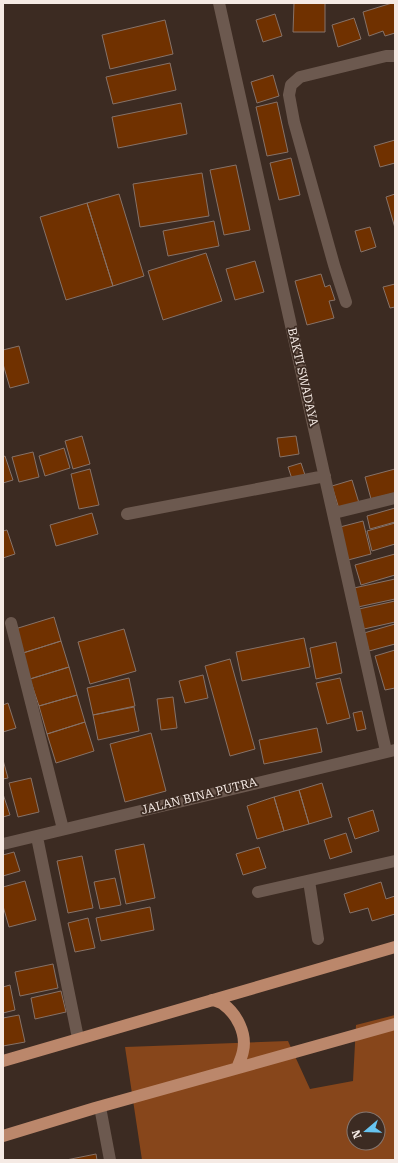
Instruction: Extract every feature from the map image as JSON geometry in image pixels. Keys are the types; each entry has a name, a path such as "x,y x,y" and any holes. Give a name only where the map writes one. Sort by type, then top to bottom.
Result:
{"main road":[{"path":"3,1060 395,947"},
{"path":"212,1000 229,1009 237,1017 242,1029 244,1049 237,1068"},
{"path":"3,1136 100,1107 395,1024"}],"street":[{"name":"BAKTI SWADAYA","path":"219,3 325,476 391,750"},
{"path":"346,302 334,265 294,122 289,95 291,85 300,77 386,56 395,56"},
{"path":"127,514 325,476"},
{"path":"334,513 395,498"},
{"path":"11,623 63,829"},
{"name":"JALAN BINA PUTRA","path":"3,844 37,837 63,829 391,750"},
{"path":"37,837 78,1038"},
{"path":"258,892 395,861"},
{"path":"309,881 318,939"},
{"path":"100,1107 110,1160"}],"shaded area":[{"path":"395,1015 395,1160 142,1160 125,1047 288,1041 310,1089 353,1081 356,1025"}],"building":[{"path":"294,3 325,3 325,32 293,32"},
{"path":"395,3 395,33 385,36 383,31 369,36 363,12"},
{"path":"275,14 282,36 263,42 256,20"},
{"path":"354,18 361,39 338,47 332,25"},
{"path":"165,20 173,54 110,69 102,35"},
{"path":"170,63 176,90 113,104 106,77"},
{"path":"273,75 279,96 257,103 251,82"},
{"path":"277,102 288,152 267,156 256,107"},
{"path":"181,103 187,134 118,148 112,117"},
{"path":"395,140 395,163 380,167 374,146"},
{"path":"291,158 300,195 279,200 270,163"},
{"path":"236,165 250,230 224,235 210,170"},
{"path":"202,173 209,216 140,227 133,184"},
{"path":"119,194 144,276 113,286 87,203"},
{"path":"395,194 395,228 386,197"},
{"path":"87,203 113,286 66,300 40,217"},
{"path":"214,221 219,246 168,256 163,231"},
{"path":"370,227 376,247 361,252 355,231"},
{"path":"206,253 222,301 163,320 148,271"},
{"path":"255,261 264,292 235,300 226,269"},
{"path":"321,274 325,287 330,285 335,300 329,301 334,318 307,325 295,281"},
{"path":"395,284 395,307 390,308 383,287"},
{"path":"19,346 29,383 10,388 3,364 3,350"},
{"path":"82,436 90,464 73,469 65,441"},
{"path":"296,436 299,454 280,457 277,438"},
{"path":"64,448 70,468 45,476 39,456"},
{"path":"33,452 39,477 19,482 12,457"},
{"path":"5,456 13,480 3,483 3,457"},
{"path":"301,463 305,475 292,479 288,467"},
{"path":"90,469 99,505 79,509 71,474"},
{"path":"395,469 395,493 371,499 365,477"},
{"path":"352,480 359,503 339,509 332,486"},
{"path":"395,508 395,522 370,529 367,516"},
{"path":"92,513 98,534 56,546 50,525"},
{"path":"363,521 371,554 348,560 340,527"},
{"path":"395,523 395,544 372,551 367,531"},
{"path":"7,530 15,554 3,558 3,531"},
{"path":"395,554 395,575 361,585 355,565"},
{"path":"395,579 395,599 358,607 354,588"},
{"path":"395,601 395,622 364,629 359,609"},
{"path":"54,617 61,641 23,653 15,629"},
{"path":"395,624 395,644 369,651 364,633"},
{"path":"124,629 136,671 90,684 78,642"},
{"path":"304,638 310,667 242,681 236,652"},
{"path":"61,641 69,667 30,679 23,653"},
{"path":"336,642 342,673 316,679 310,648"},
{"path":"395,650 395,688 385,690 375,656"},
{"path":"230,659 255,749 230,756 205,666"},
{"path":"69,667 77,695 39,706 30,679"},
{"path":"203,675 208,698 185,703 179,681"},
{"path":"129,678 135,706 93,715 87,688"},
{"path":"340,678 350,718 327,724 316,683"},
{"path":"77,695 85,722 47,734 39,706"},
{"path":"173,697 177,728 161,730 157,699"},
{"path":"8,703 16,728 3,732 3,705"},
{"path":"134,707 139,731 98,740 93,715"},
{"path":"362,711 366,729 357,731 353,713"},
{"path":"85,722 94,751 56,763 47,734"},
{"path":"317,728 322,752 264,764 259,740"},
{"path":"151,733 166,791 125,802 110,744"},
{"path":"3,760 8,778 3,779"},
{"path":"31,778 39,812 18,817 9,783"},
{"path":"322,783 332,817 309,824 299,790"},
{"path":"299,790 309,824 284,831 274,797"},
{"path":"3,794 10,815 3,817"},
{"path":"274,797 284,831 257,839 247,806"},
{"path":"373,810 379,831 355,839 348,818"},
{"path":"346,833 352,852 330,859 324,840"},
{"path":"144,844 155,898 126,904 115,850"},
{"path":"259,847 266,868 243,875 236,854"},
{"path":"14,852 20,871 3,876 3,855"},
{"path":"82,856 93,908 68,913 57,861"},
{"path":"115,878 121,905 100,909 94,882"},
{"path":"25,881 36,920 9,927 3,906 3,887"},
{"path":"381,882 386,899 395,896 395,914 372,921 368,908 350,913 344,894"},
{"path":"150,907 154,930 101,941 96,918"},
{"path":"88,918 95,948 75,952 68,923"},
{"path":"53,964 58,988 20,996 15,972"},
{"path":"10,985 15,1010 3,1013 3,987"},
{"path":"61,991 66,1012 35,1019 31,998"},
{"path":"19,1015 25,1042 3,1046 3,1018"},
{"path":"96,1154 97,1160 66,1160"}]}
